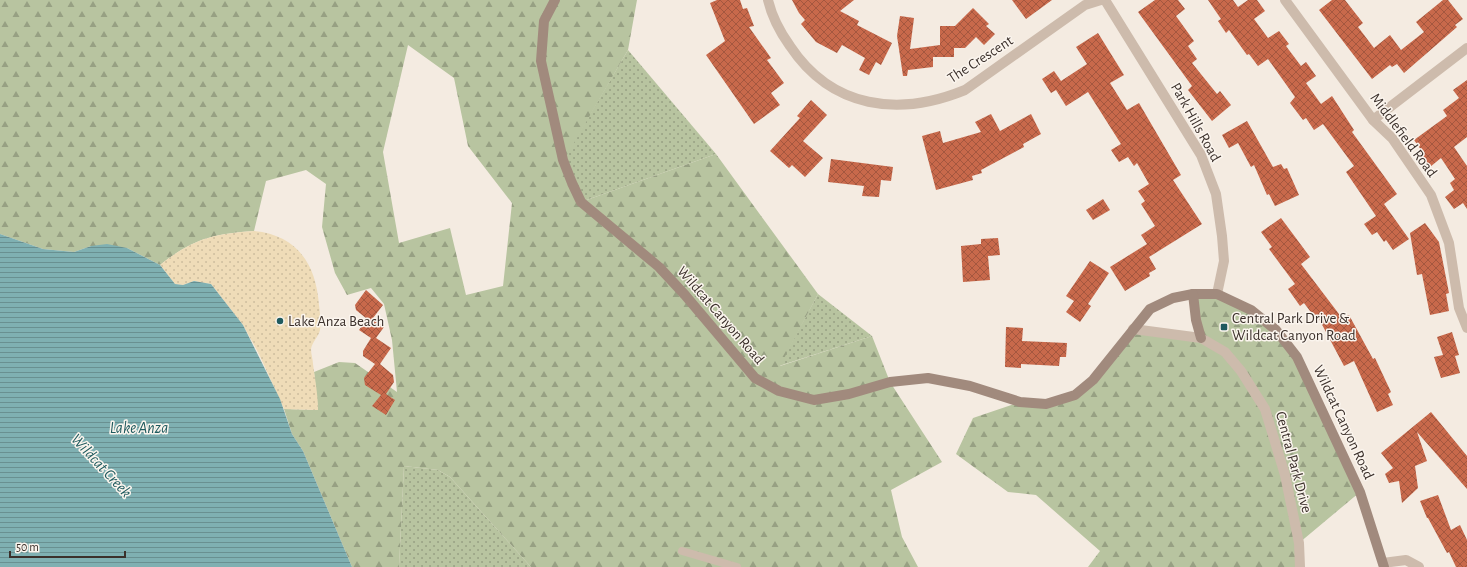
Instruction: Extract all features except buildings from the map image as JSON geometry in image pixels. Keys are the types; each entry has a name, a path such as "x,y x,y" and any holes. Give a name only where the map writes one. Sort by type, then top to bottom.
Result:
{"street":[{"name":"Wildcat Canyon Road","path":"555,0 544,21 541,61 564,160 572,183 581,202 659,267 685,295 755,378 779,391 814,400 849,394 890,382 928,378 970,386 1020,402 1046,404 1075,395 1093,380 1150,309 1172,298 1193,294 1217,294 1251,310 1276,330 1298,357 1360,492 1383,565"},
{"name":"The Crescent","path":"768,0 778,29 786,41 795,54 824,84 847,96 889,106 930,101 944,98 965,90 1085,5 1101,0"},
{"name":"Park Hills Road","path":"1105,0 1201,155 1216,194 1224,261 1217,294"},
{"name":"Middlefield Road","path":"1285,0 1373,120 1392,138 1431,196 1450,243 1459,308 1467,328"},
{"path":"1373,120 1467,48"},
{"path":"1193,294 1196,320 1201,338"},
{"name":"Central Park Drive","path":"1133,329 1201,338 1224,352 1241,370 1265,409 1285,475 1299,543 1300,567"},
{"path":"1383,565 1406,560 1419,567"}],"lane":[{"path":"682,551 737,567"}],"green space":[{"path":"0,0 637,0 628,50 564,160 581,202 716,154 818,294 780,366 872,336 890,382 942,462 891,490 902,537 918,567 531,567 450,477 438,470 404,466 399,567 352,567 303,451 292,434 284,409 318,410 314,372 339,362 355,363 397,392 392,340 384,304 371,288 347,295 335,273 322,227 326,184 306,170 266,181 254,231 226,234 204,239 183,249 160,265 127,248 91,246 74,252 43,249 0,234","holes":["408,45 454,78 468,146 512,203 503,286 466,295 450,228 399,243 383,152"]},
{"path":"628,50 716,154 581,202 563,160"},
{"path":"818,294 872,336 779,366"},
{"path":"1193,294 1217,294 1251,310 1297,357 1360,492 1299,543 1300,567 1088,567 1100,551 1036,495 1008,492 956,454 973,418 1020,402 1046,404 1075,395 1133,329 1200,337"},
{"path":"404,466 438,470 450,477 531,567 399,567"}],"sand":[{"name":"Lake Anza Beach","path":"254,231 282,238 293,245 302,254 314,277 320,311 320,327 311,349 318,410 284,409 259,354 243,325 211,284 194,281 183,285 175,284 160,265 183,249 204,239 226,234"}],"water":[{"name":"Lake Anza","path":"0,234 43,249 74,252 91,246 107,244 127,248 160,265 175,284 183,285 194,281 211,284 243,325 280,399 292,434 303,451 352,567 0,567"}],"place":[{"name":"Lake Anza Beach","path":"280,321"},
{"name":"Central Park Drive & Wildcat Canyon Road","path":"1224,327"}],"water label":[{"name":"Wildcat Creek","path":"102,465"}]}
